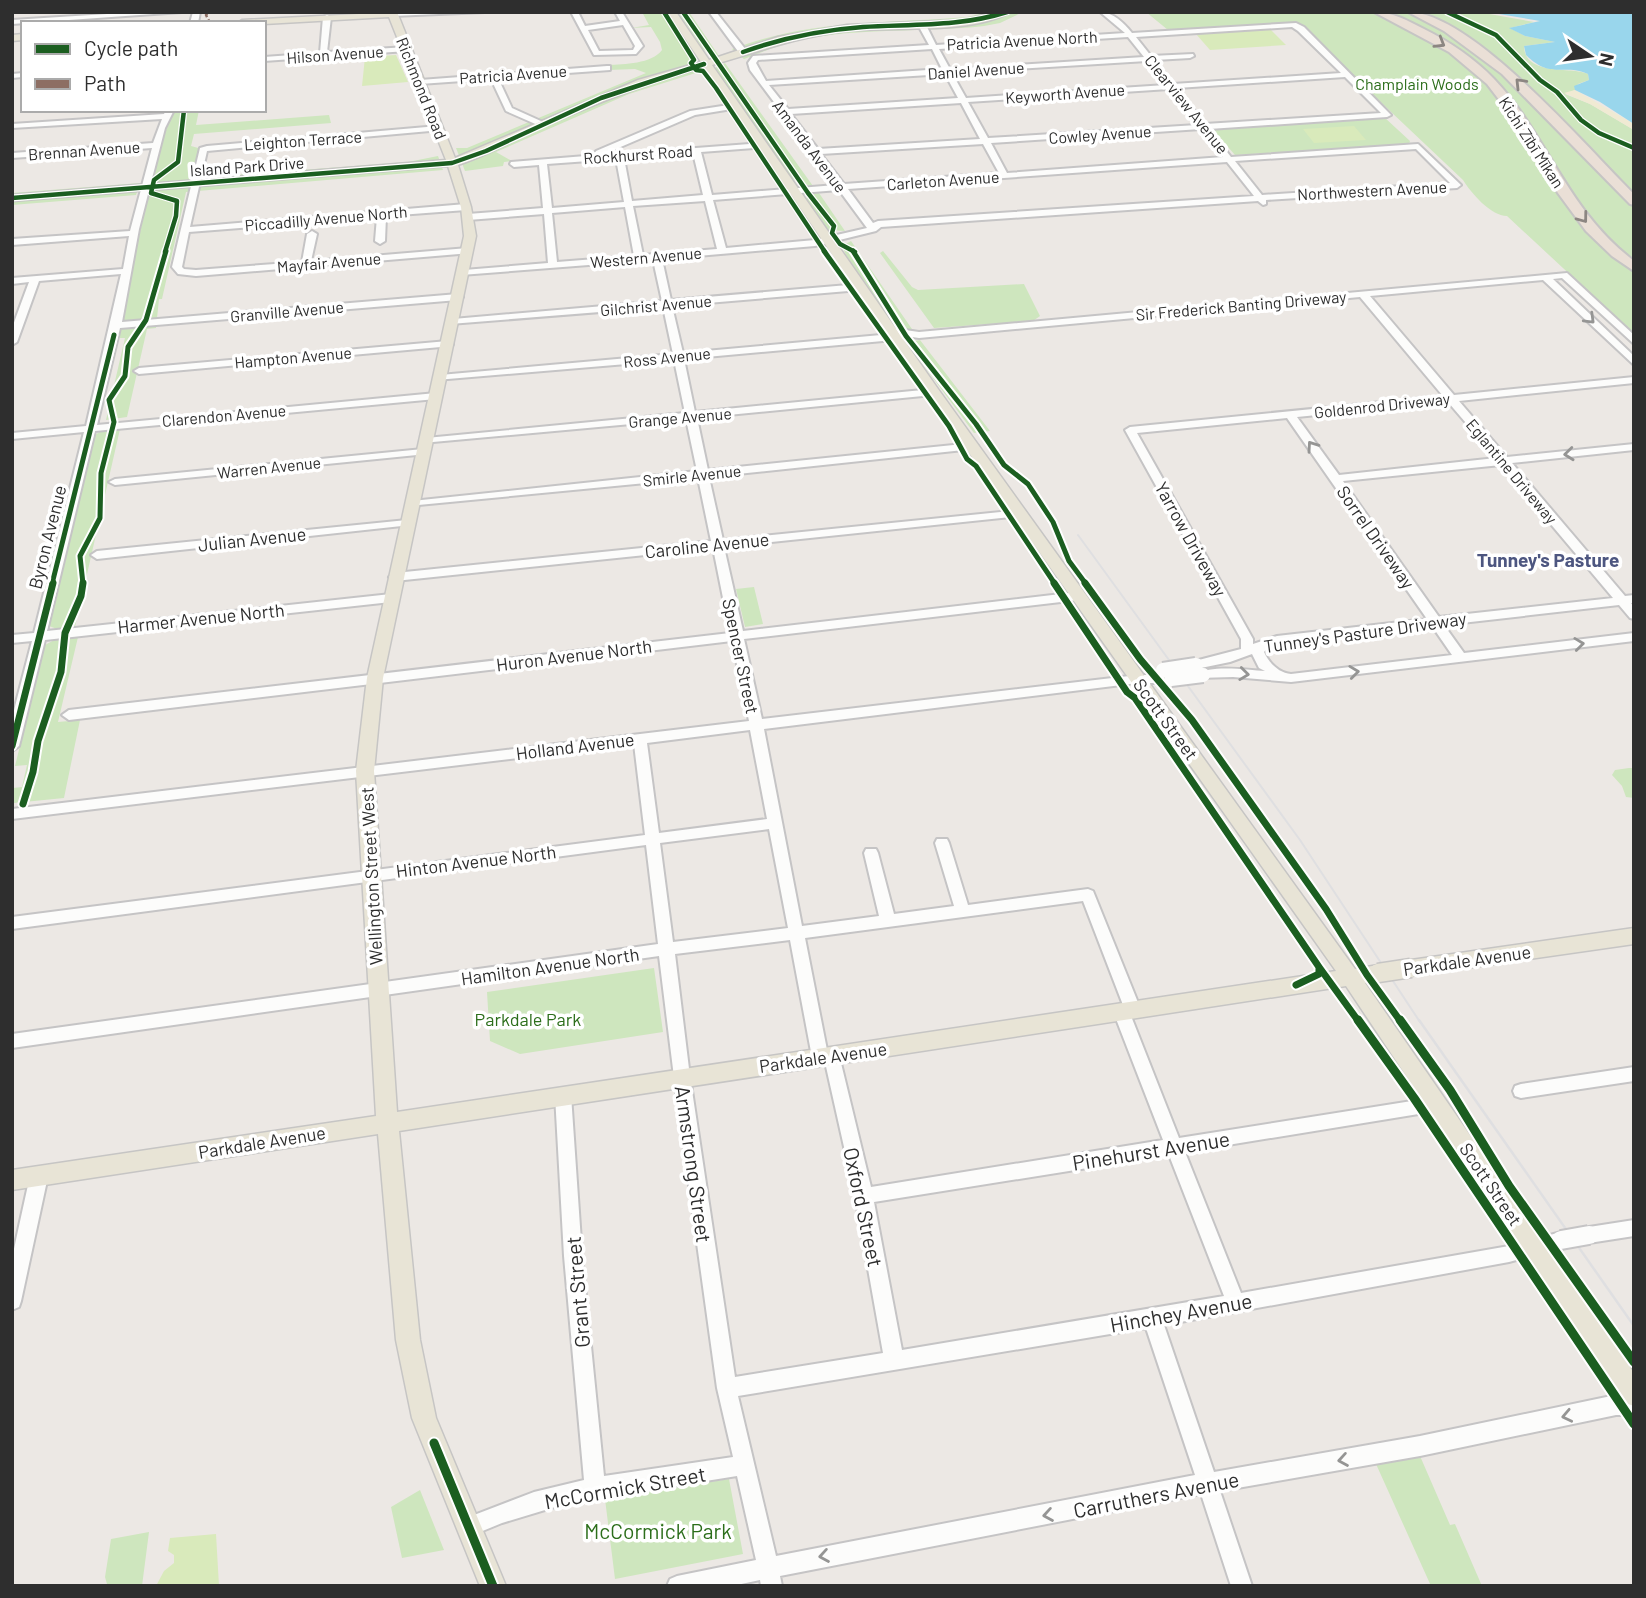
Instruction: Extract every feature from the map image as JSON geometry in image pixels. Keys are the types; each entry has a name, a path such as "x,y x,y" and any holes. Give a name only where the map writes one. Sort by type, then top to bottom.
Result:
{"highway":[{"name":"Kichi Zībī Mīkan","path":"1379,12 1433,38 1472,64 1499,91 1591,229 1634,267"},
{"name":"Kichi Zībī Mīkan","path":"1413,12 1460,36 1496,60 1634,201"}],"main road":[{"name":"Scott Street","path":"671,12 933,393 1350,977 1634,1394"},
{"name":"Island Park Drive","path":"12,198 399,169 469,158 540,124 641,82 707,64 781,38 814,32 975,21 1007,12"},
{"path":"266,22 393,13"},
{"name":"Richmond Road","path":"393,13 451,161"},
{"name":"Wellington Street West","path":"451,161 467,212 468,251 395,577 375,678 365,771 377,990 408,1340 420,1401 433,1443 493,1586"},
{"name":"Parkdale Avenue","path":"12,1180 387,1121 1634,936"}],"street":[{"path":"34,21 179,12"},
{"path":"393,13 482,12"},
{"path":"574,12 585,27 597,53 636,52 639,46 618,12"},
{"path":"712,12 740,53"},
{"name":"Clearview Avenue","path":"1103,12 1119,22 1130,34 1262,200"},
{"path":"323,55 327,18"},
{"path":"585,27 624,23"},
{"path":"922,25 1004,175"},
{"name":"Patricia Avenue North","path":"752,61 765,56 1293,25 1301,29 1346,75"},
{"name":"Hilson Avenue","path":"266,59 407,50"},
{"name":"Daniel Avenue","path":"763,83 1190,56"},
{"name":"Amanda Avenue","path":"752,61 763,83 868,230"},
{"name":"Patricia Avenue","path":"420,82 607,68"},
{"name":"Keyworth Avenue","path":"785,112 1346,75"},
{"name":"Cowley Avenue","path":"814,152 1387,115 1346,75"},
{"path":"493,76 509,109 540,124"},
{"path":"591,158 693,113 735,106"},
{"path":"69,122 73,112"},
{"path":"12,126 168,113"},
{"name":"Byron Avenue","path":"12,746 116,326 156,145 168,113"},
{"name":"Leighton Terrace","path":"195,184 203,150 207,148 438,128"},
{"name":"Brennan Avenue","path":"12,156 156,145"},
{"name":"Rockhurst Road","path":"514,164 763,145"},
{"name":"Carleton Avenue","path":"467,212 547,210 1418,146 1457,185"},
{"path":"696,150 722,251"},
{"path":"619,155 639,258"},
{"path":"543,162 553,265"},
{"path":"185,230 195,184"},
{"name":"Northwestern Avenue","path":"827,241 868,230 1457,185"},
{"name":"Piccadilly Avenue North","path":"185,230 382,213 467,212"},
{"path":"380,241 382,213"},
{"name":"Mayfair Avenue","path":"185,230 177,267 181,272 189,273 468,251"},
{"path":"12,242 135,233"},
{"path":"306,264 312,234"},
{"name":"Western Avenue","path":"464,273 827,241"},
{"name":"Spencer Street","path":"657,256 756,724 797,933 825,1056"},
{"path":"12,281 127,271"},
{"name":"Sir Frederick Banting Driveway","path":"895,338 1564,275 1634,341"},
{"path":"1546,277 1634,362"},
{"path":"12,342 35,279"},
{"name":"Gilchrist Avenue","path":"453,322 860,287"},
{"name":"Eglantine Driveway","path":"1363,294 1504,461 1627,599 1634,615"},
{"name":"Granville Avenue","path":"116,326 458,297"},
{"name":"Sir Frederick Banting Driveway","path":"895,338 919,335"},
{"name":"Ross Avenue","path":"440,379 895,338"},
{"name":"Hampton Avenue","path":"139,371 447,344"},
{"name":"Goldenrod Driveway","path":"1129,430 1634,380"},
{"name":"Grange Avenue","path":"425,447 690,416 933,393"},
{"name":"Clarendon Avenue","path":"12,436 436,396"},
{"name":"Sorrel Driveway","path":"1291,415 1461,658"},
{"name":"Yarrow Driveway","path":"1129,430 1247,639 1247,650"},
{"name":"Smirle Avenue","path":"412,504 973,446"},
{"name":"Warren Avenue","path":"115,482 425,447"},
{"path":"1335,479 1634,447"},
{"name":"Caroline Avenue","path":"395,577 1020,513"},
{"name":"Julian Avenue","path":"97,555 407,523"},
{"name":"Huron Avenue North","path":"69,715 1078,596"},
{"name":"Harmer Avenue North","path":"12,639 391,598"},
{"name":"Tunney's Pasture Driveway","path":"1200,670 1264,644 1627,599"},
{"name":"Tunney's Pasture Driveway","path":"1138,680 1200,670 1286,678 1634,637"},
{"path":"1264,644 1258,652 1261,662 1270,671 1286,678"},
{"name":"Holland Avenue","path":"12,814 1138,680"},
{"name":"Armstrong Street","path":"640,738 682,1077 727,1388 770,1576"},
{"name":"Hinton Avenue North","path":"12,923 774,823"},
{"path":"942,843 963,911"},
{"path":"871,853 888,921"},
{"name":"Hamilton Avenue North","path":"12,1041 666,950 1088,895 1127,1010"},
{"path":"1127,1010 1175,1147 1236,1303"},
{"name":"Oxford Street","path":"825,1056 864,1196 894,1360"},
{"path":"1521,1091 1634,1074"},
{"name":"Grant Street","path":"563,1095 573,1255 595,1489"},
{"name":"Pinehurst Avenue","path":"864,1196 1437,1104"},
{"path":"12,1301 39,1176"},
{"name":"Hinchey Avenue","path":"727,1388 1152,1318 1509,1254 1561,1240 1634,1228"},
{"path":"1152,1318 1242,1586"},
{"name":"Carruthers Avenue","path":"677,1586 770,1576 1207,1483 1420,1446 1616,1405 1634,1405"},
{"name":"McCormick Street","path":"468,1527 493,1515 595,1489 743,1465"}],"green space":[{"path":"642,12 663,12 702,71 629,94 496,152 512,161 504,162 503,166 465,171 456,148 467,148 646,73 635,69 609,70 608,65 645,61 662,50 651,27 631,28 649,25"},
{"path":"678,12 689,12 719,56 711,56 703,49"},
{"path":"988,12 1023,12 1000,23 984,26 823,36 786,44 744,59 732,49 791,32 848,24 967,17"},
{"name":"Champlain Woods","path":"1146,12 1478,12 1534,22 1510,28 1525,36 1555,42 1524,46 1526,56 1532,62 1550,69 1588,74 1589,80 1565,94 1590,104 1634,130 1634,334 1507,216 1494,212 1482,203 1463,180 1297,23 1168,30"},
{"path":"1270,29 1286,45 1210,50 1196,34"},
{"path":"396,55 408,82 362,86 365,57"},
{"path":"725,63 813,186 798,183 790,176 715,68"},
{"path":"174,112 199,112 196,125 329,115 331,123 194,134 191,146 202,149 194,178 408,162 438,156 443,170 186,192 162,299 159,299 156,328 147,329 127,417 106,420 125,338 116,338 152,179"},
{"path":"1384,117 1410,141 1409,144 1235,155 1213,130"},
{"path":"1354,126 1366,140 1314,143 1303,129"},
{"path":"140,183 136,195 12,205 12,193"},
{"path":"813,193 819,193 845,231 828,230 806,198 814,197"},
{"path":"851,241 915,330 897,328 846,255 842,246"},
{"path":"883,251 912,287 918,290 1024,284 1040,316 1033,321 934,328 880,253"},
{"path":"920,340 990,431 974,433 910,347 914,341"},
{"path":"120,429 75,627 57,629 49,626 95,435 101,431"},
{"path":"754,587 763,624 745,627 736,589"},
{"path":"78,637 58,722 80,720 64,798 14,803 13,788 22,787 27,765 15,766 45,645 56,639"},
{"path":"1634,768 1634,798 1626,797 1622,786 1612,775 1615,770"},
{"name":"Parkdale Park","path":"654,968 663,1032 520,1054 490,1041 487,992"},
{"path":"1420,1456 1450,1525 1455,1524 1482,1586 1431,1586 1376,1464"},
{"name":"McCormick Park","path":"729,1479 743,1554 615,1579 605,1499"},
{"path":"420,1490 444,1550 402,1558 391,1507"},
{"path":"149,1532 142,1586 107,1584 105,1577 111,1539"},
{"path":"216,1534 219,1586 156,1586 164,1571 174,1563 174,1555 168,1551 170,1538"}],"sand":[{"path":"1575,90 1634,124 1634,130 1590,104 1564,93"}],"water":[{"path":"1487,12 1634,12 1634,124 1575,90 1574,86 1589,80 1588,74 1543,67 1526,55 1524,46 1555,42 1525,36 1509,28 1540,21"}],"tram line":[{"path":"1078,535 1300,840 1420,1022"},
{"path":"1419,1020 1634,1326"}],"marked path":[{"path":"208,12 206,15 209,21"}],"cycle path":[{"path":"664,12 694,60 691,63 696,70 703,71 716,88 849,288 949,426 967,459 976,466 1127,692 1135,698 1319,967 1319,974 1296,985"},
{"path":"683,12 808,193 834,226 832,233 840,244 855,252 906,336 976,424 1004,465 1028,484 1053,522 1069,561 1140,659 1192,720 1326,909 1367,975 1450,1090 1509,1186 1634,1362"},
{"path":"743,52 776,41 827,31 960,23 1007,12"},
{"path":"1447,12 1496,35 1540,80 1557,92 1581,120 1599,133 1634,148"},
{"path":"12,198 452,163 486,151 601,98 704,64"},
{"path":"23,804 33,772 38,741 61,672 65,633 81,596 84,577 80,556 100,518 101,473 114,422 109,400 125,376 128,347 146,320 176,216 177,201 151,193 154,180 178,162 184,112"},
{"path":"12,746 114,335"},
{"path":"1319,967 1414,1098 1634,1424"},
{"path":"434,1443 493,1586"}],"district":[{"name":"Tunney's Pasture","path":"1548,559"}]}
